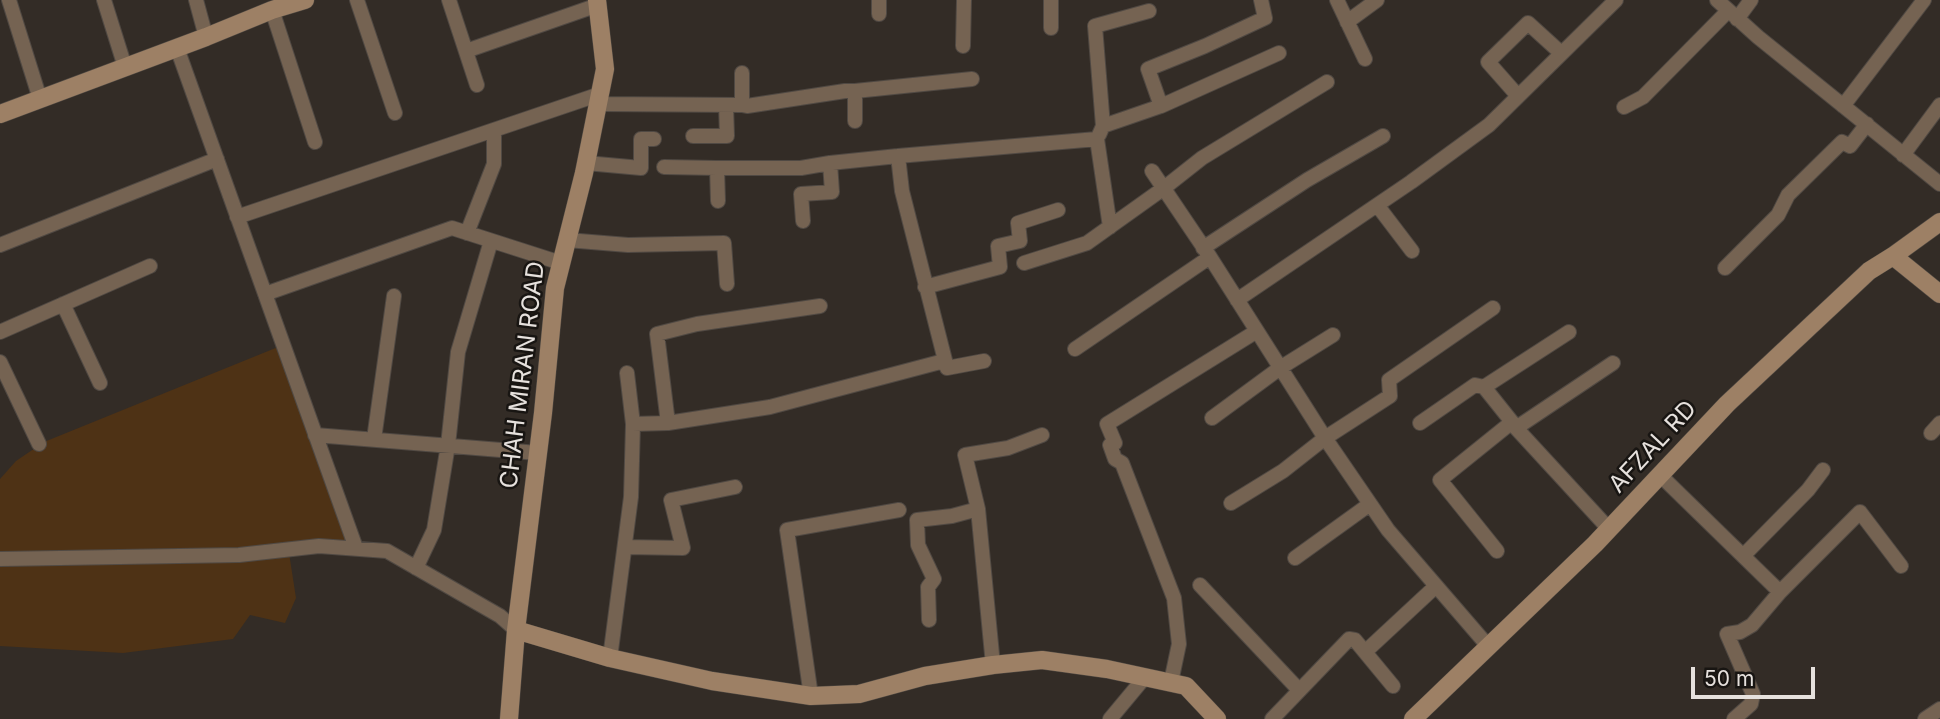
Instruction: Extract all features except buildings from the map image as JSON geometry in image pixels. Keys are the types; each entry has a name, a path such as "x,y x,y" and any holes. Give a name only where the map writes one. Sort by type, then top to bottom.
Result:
{"street":[{"path":"9,0 40,99"},
{"path":"104,0 125,67"},
{"path":"197,0 206,37"},
{"path":"0,114 272,10 305,0"},
{"path":"357,0 395,113"},
{"path":"449,0 477,85"},
{"path":"963,46 964,0"},
{"path":"1051,0 1051,28"},
{"path":"1161,106 1148,69 1265,18 1261,0"},
{"path":"1337,0 1365,59"},
{"path":"1347,22 1377,0"},
{"path":"1717,0 1940,184"},
{"path":"1624,107 1643,97 1751,0"},
{"path":"1843,106 1924,0"},
{"path":"1237,300 1489,125 1612,1"},
{"path":"466,51 597,2"},
{"name":"CHAH MIRAN ROAD","path":"509,719 516,630 538,453 553,300 586,163 605,69 597,2"},
{"path":"272,10 315,142"},
{"path":"1110,227 1100,133 1095,26 1149,11"},
{"path":"1518,96 1488,62 1528,23 1561,53"},
{"path":"177,48 356,548"},
{"path":"664,167 802,168 1100,133 1279,53"},
{"path":"742,73 742,105"},
{"path":"237,217 494,130 599,99 747,106 845,91 972,79"},
{"path":"1024,263 1087,243 1202,158 1327,82"},
{"path":"855,92 855,121"},
{"path":"693,136 727,136 726,105"},
{"path":"1903,155 1940,105"},
{"path":"1725,268 1778,215 1788,195 1842,142 1850,146 1867,124"},
{"path":"467,233 494,164 494,130"},
{"path":"1075,349 1307,180 1383,136"},
{"path":"586,163 640,168 641,139 654,139"},
{"path":"898,156 902,191 944,361 947,368 984,361"},
{"path":"0,245 217,159"},
{"path":"803,221 800,194 832,192 830,163"},
{"path":"717,169 718,201"},
{"path":"1152,171 1207,252 1325,438 1388,530 1488,646"},
{"path":"1377,205 1412,251"},
{"path":"925,287 1000,267 998,246 1020,241 1018,223 1058,210"},
{"name":"AFZAL RD","path":"1413,719 1609,528 1727,404 1869,271 1893,257 1940,222"},
{"path":"265,295 452,228 561,263"},
{"path":"567,240 628,245 724,243 727,284"},
{"path":"415,568 434,530 448,445 458,352 491,241"},
{"path":"1893,257 1940,294"},
{"path":"0,332 150,266"},
{"path":"373,439 394,296"},
{"path":"63,304 100,383"},
{"path":"668,423 657,334 697,324 820,306"},
{"path":"1231,503 1283,471 1325,438 1390,396 1389,380 1493,309"},
{"path":"1171,682 1179,644 1174,598 1122,463 1115,459 1110,445 1115,443 1107,424 1257,331"},
{"path":"1484,387 1569,332"},
{"path":"1212,418 1280,368 1333,335"},
{"path":"634,424 668,423 771,407 944,361"},
{"path":"0,362 39,444"},
{"path":"1497,551 1440,480 1514,425 1613,363"},
{"path":"610,657 631,497 634,424 627,373"},
{"path":"1420,423 1475,385 1484,387 1514,425 1609,528"},
{"path":"315,435 538,453"},
{"path":"993,665 978,509 965,455 1008,448 1042,435"},
{"path":"1743,556 1808,490 1823,470"},
{"path":"1660,475 1780,592"},
{"path":"625,547 683,548 671,500 735,487"},
{"path":"1295,558 1370,504"},
{"path":"929,620 928,587 934,579 918,545 917,520 952,516 978,509"},
{"path":"811,696 788,530 899,510"},
{"path":"1734,719 1751,704 1753,694 1727,634 1740,632 1752,625 1780,592 1860,512 1901,566"},
{"path":"0,559 239,555 319,546 387,551 500,616 516,630 610,657 712,681 811,696 859,694 925,676 1042,660 1107,669 1186,686 1217,719"},
{"path":"1200,585 1299,690"},
{"path":"1365,652 1436,586"},
{"path":"1272,719 1349,639 1354,640 1393,686"},
{"path":"1110,719 1145,677"},
{"path":"1925,719 1940,709"}],"shaded area":[{"path":"283,345 356,548 289,553 296,598 285,623 250,615 233,639 123,653 0,646 0,479 16,461 44,442"}]}
